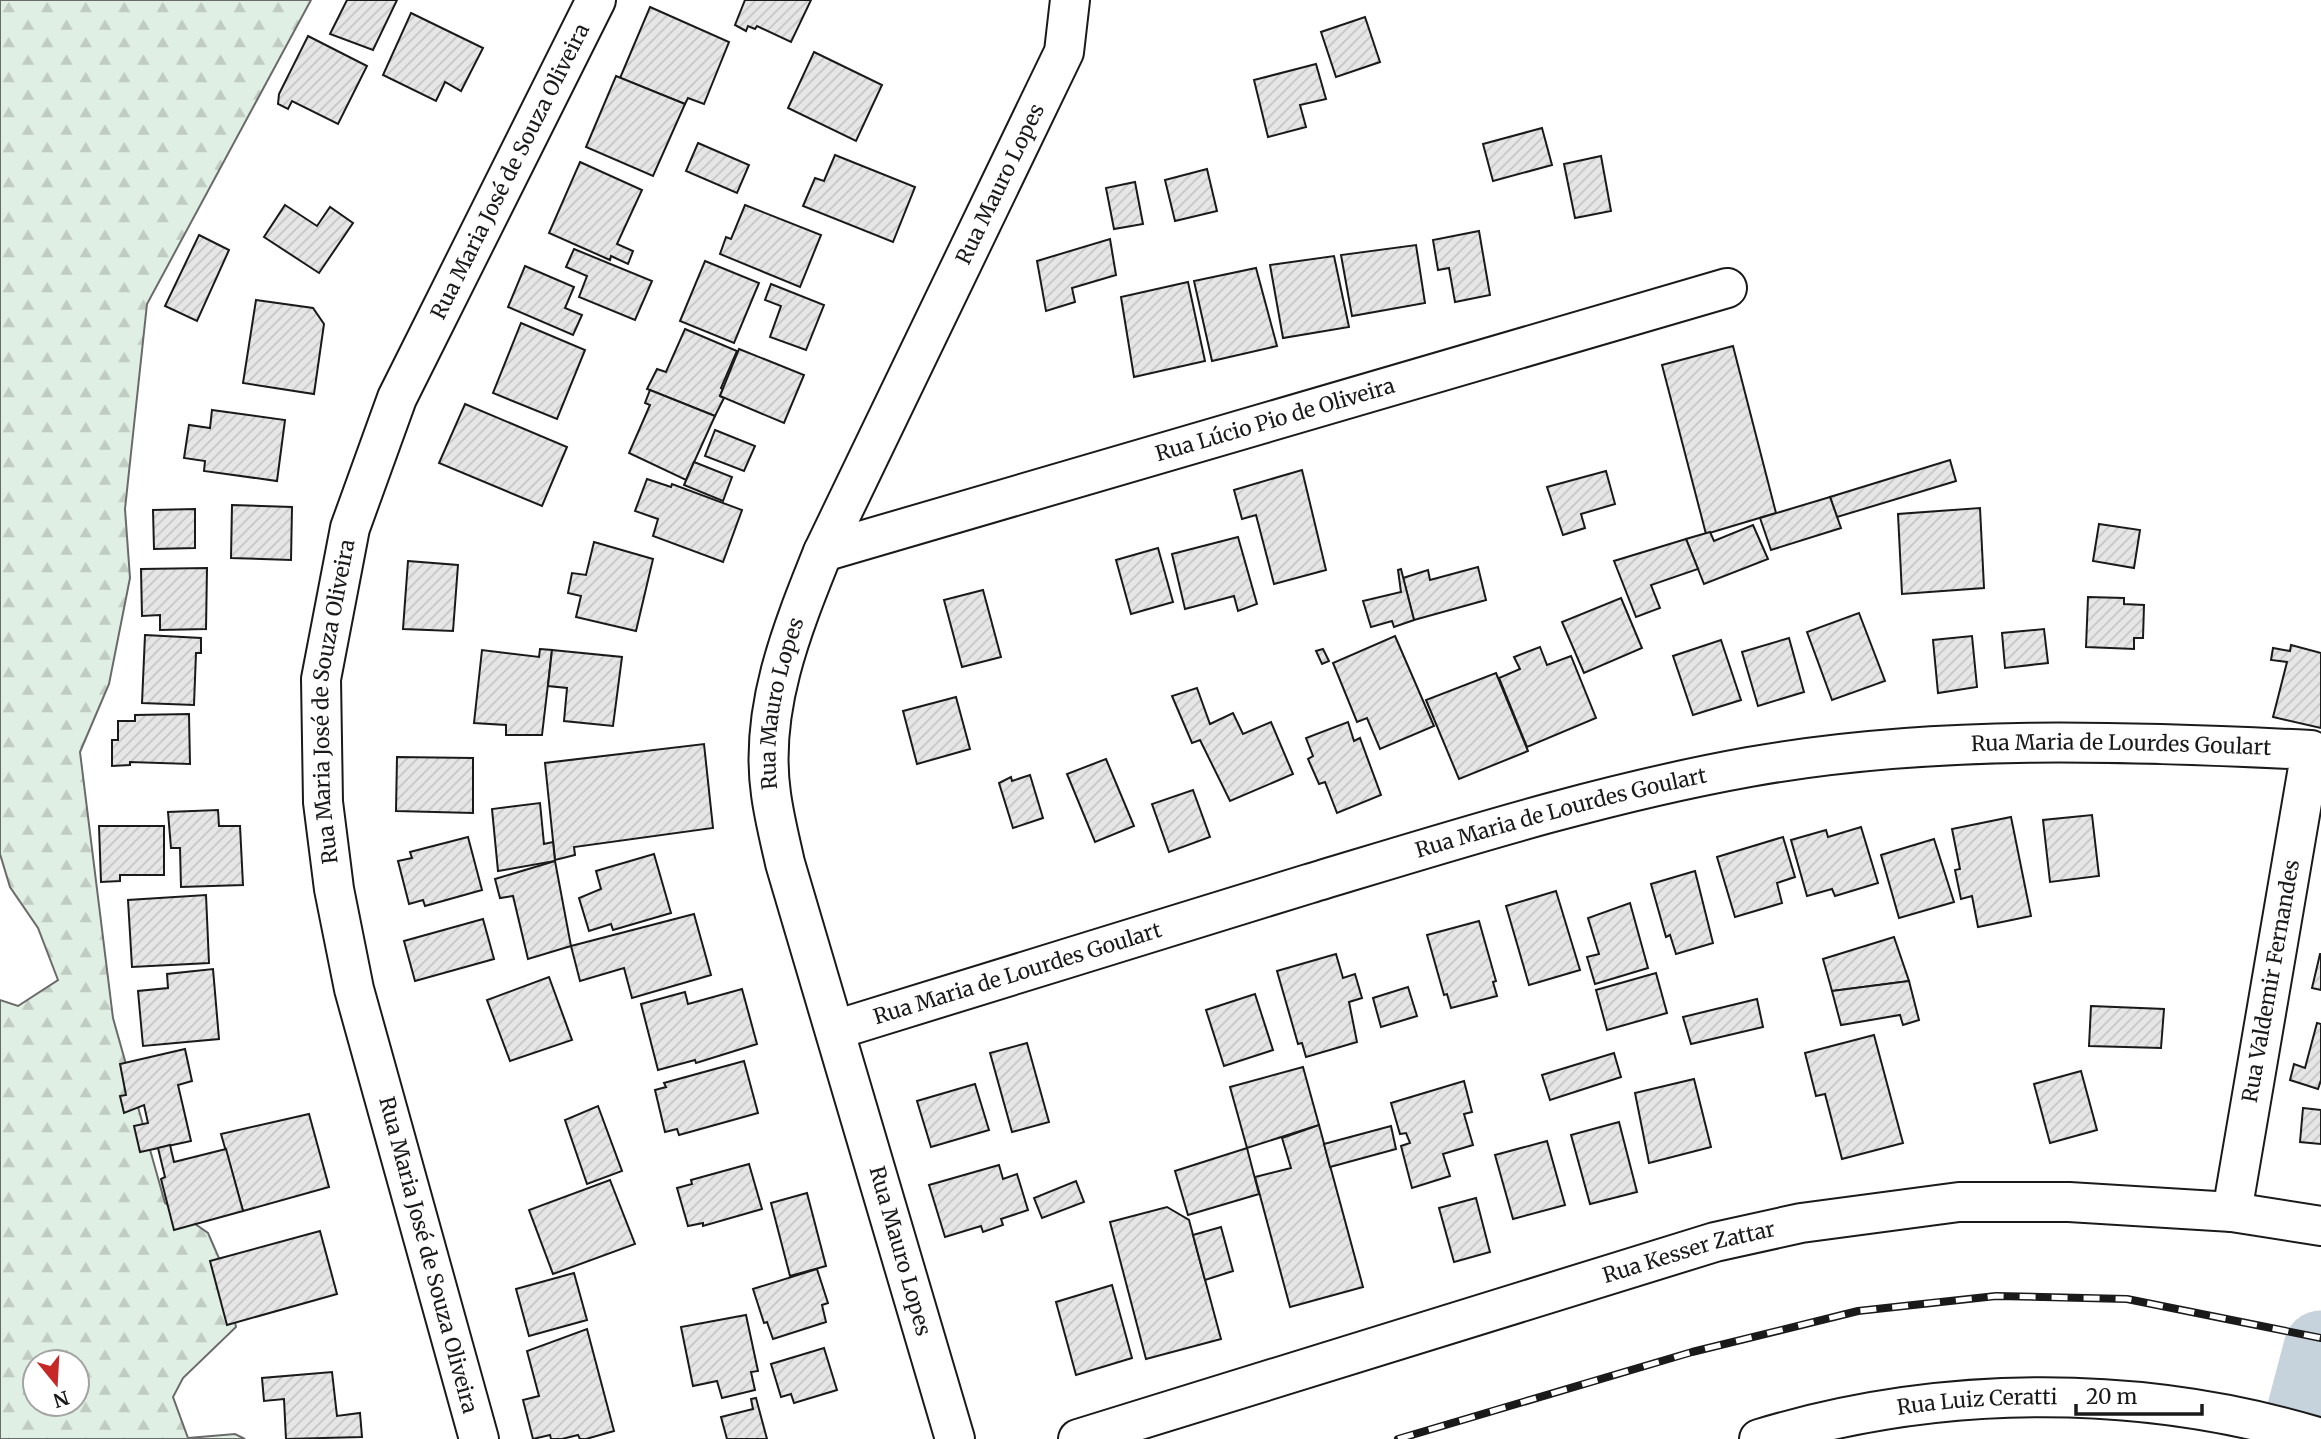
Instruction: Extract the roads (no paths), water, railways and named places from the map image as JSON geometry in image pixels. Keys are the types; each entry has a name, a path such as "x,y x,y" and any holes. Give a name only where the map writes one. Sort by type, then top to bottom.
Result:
{"street":[{"name":"Rua Maria José de Souza Oliveira","path":"479,1439 354,989 334,889 323,802 321,679 350,528 397,398 596,0"},
{"name":"Rua Mauro Lopes","path":"955,1439 785,863 771,793 769,742 775,694 791,631 823,552 1065,52 1076,2"},
{"name":"Rua Lúcio Pio de Oliveira","path":"823,552 1727,288"},
{"name":"Rua Maria de Lourdes Goulart","path":"835,1030 1518,820 1752,767 1886,751 2013,743 2127,741 2311,750"},
{"name":"Rua Valdemir Fernandes","path":"2232,1212 2311,750"},
{"name":"Rua Kesser Zattar","path":"1078,1439 1715,1242 1801,1223 1959,1202 2069,1202 2232,1212 2321,1226"},
{"name":"Rua Luiz Ceratti","path":"1759,1439 1815,1422 1865,1412 1982,1398 2043,1398 2174,1424 2277,1424 2321,1438"}],"waterway":[{"path":"2297,1439 2321,1348"}],"railway":[{"path":"1398,1439 1692,1352 1858,1311 1996,1296 2127,1299 2321,1338"}]}
